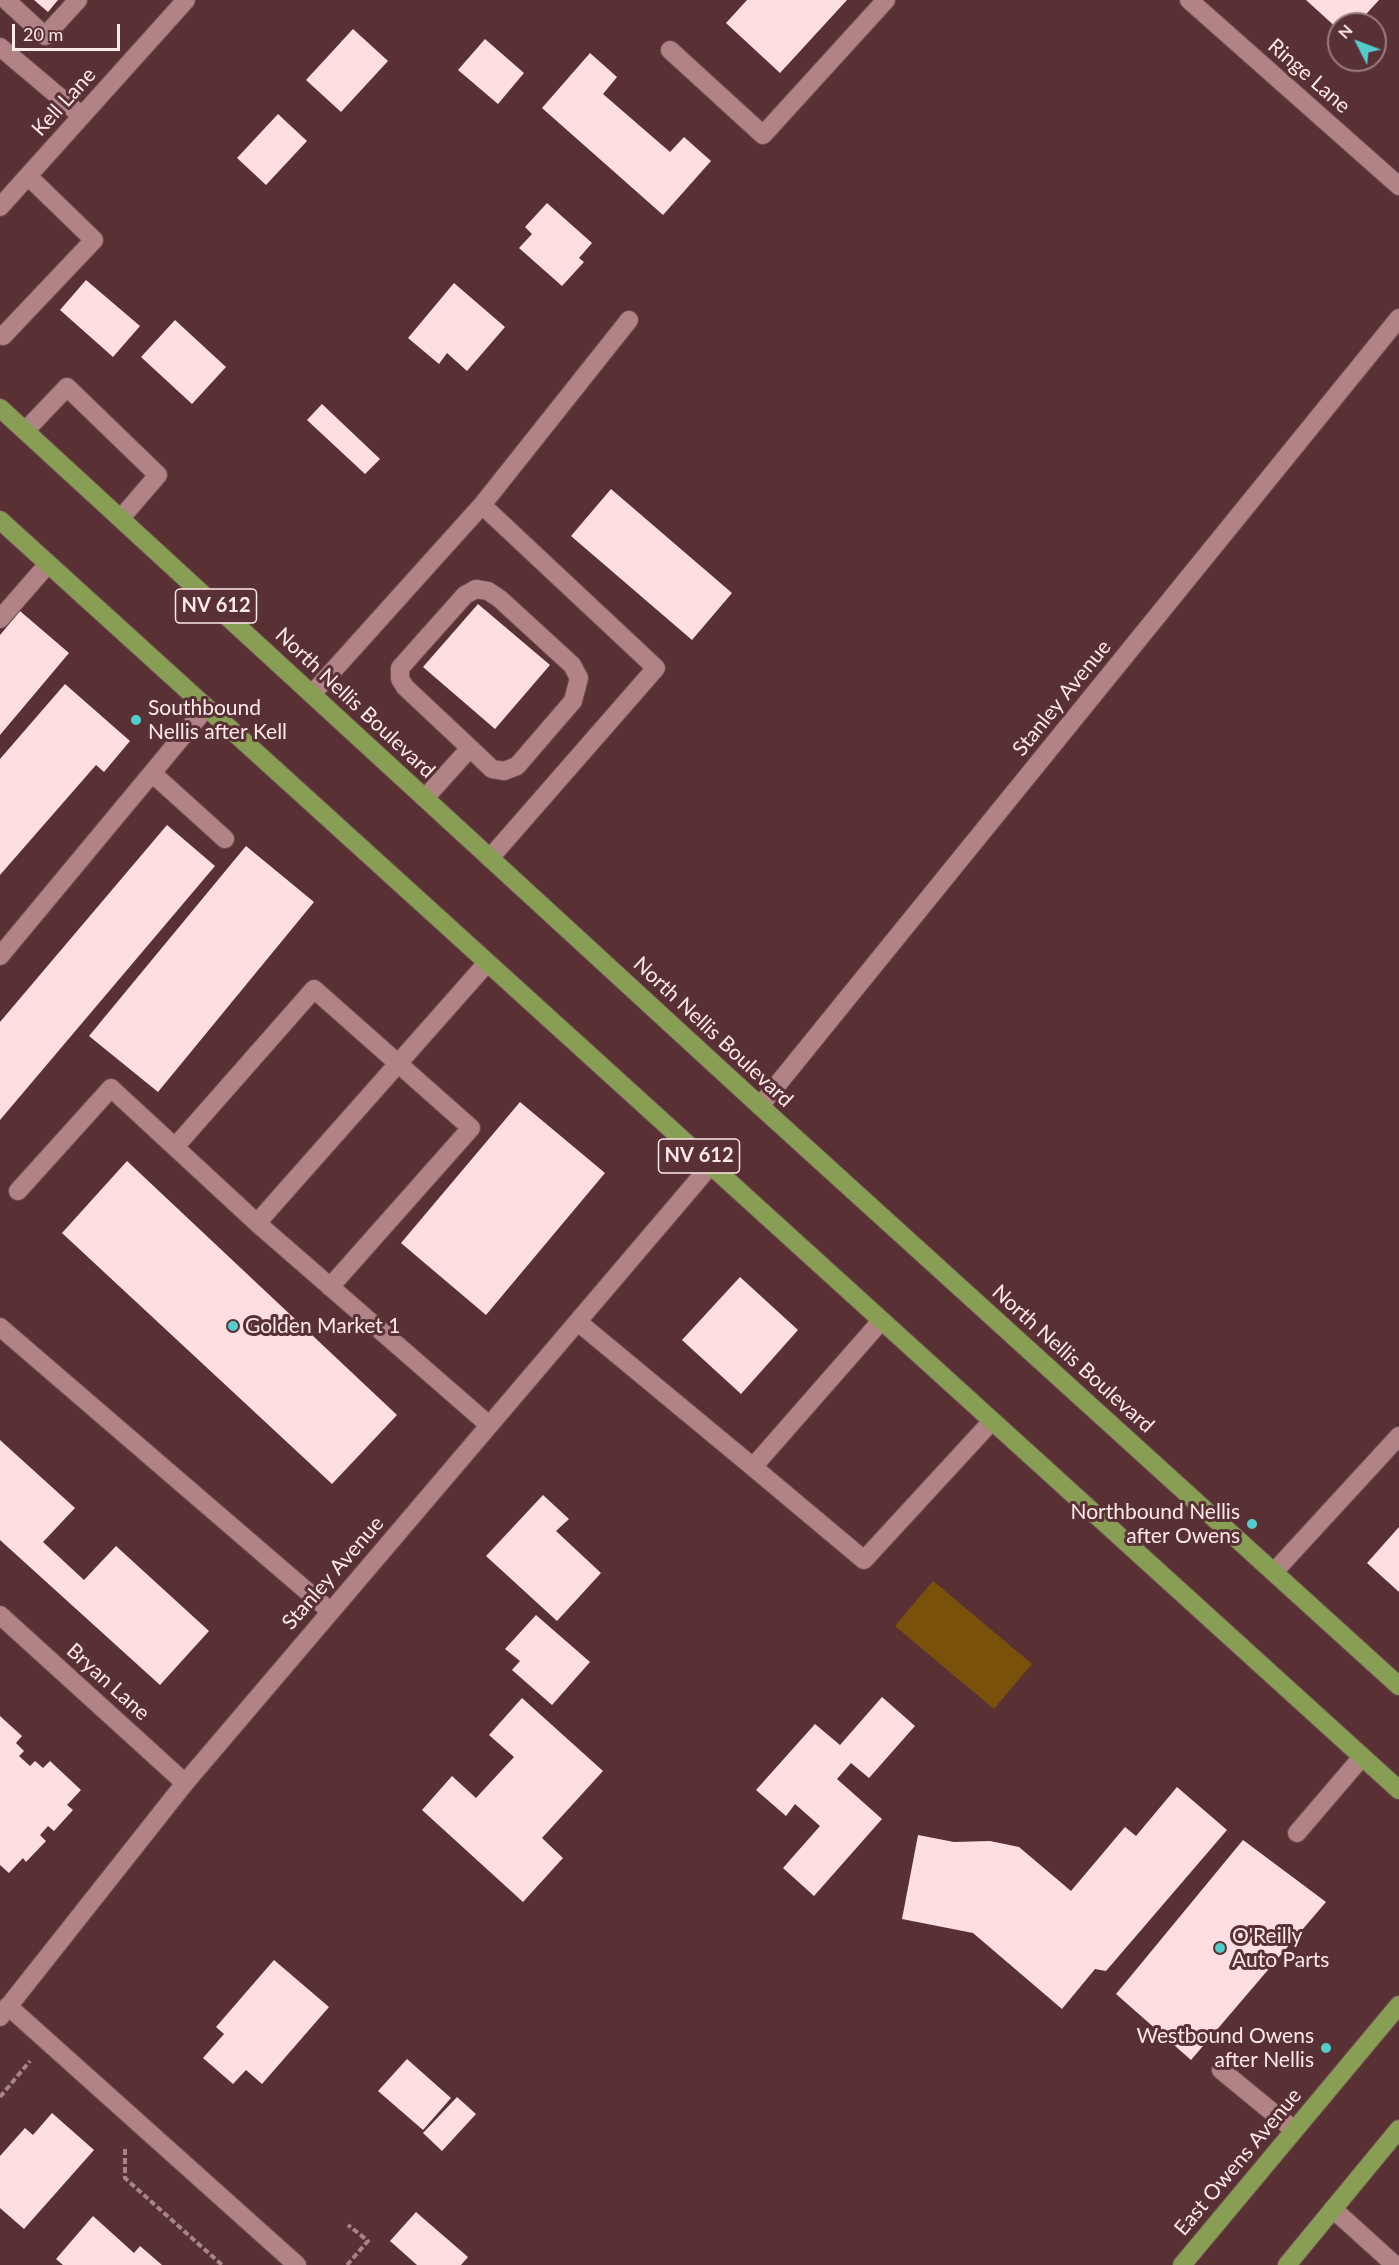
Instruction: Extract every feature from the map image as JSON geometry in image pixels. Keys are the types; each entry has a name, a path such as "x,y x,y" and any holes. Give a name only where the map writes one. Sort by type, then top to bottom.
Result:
{"main road":[{"name":"North Nellis Boulevard","path":"0,408 760,1106 1399,1685"},
{"name":"NV 612","path":"0,520 1399,1790"},
{"name":"East Owens Avenue","path":"1182,2265 1399,2005"},
{"path":"1287,2265 1399,2129"}],"street":[{"path":"6,0 45,36 78,0"},
{"name":"Kell Lane","path":"0,207 186,0"},
{"path":"670,50 763,135 886,0"},
{"name":"Ringe Lane","path":"1189,0 1399,186"},
{"path":"0,47 82,116"},
{"path":"3,336 93,240 28,176"},
{"name":"Stanley Avenue","path":"760,1106 1399,318"},
{"path":"312,694 482,505 629,320"},
{"path":"25,431 67,387 158,474 121,518"},
{"path":"482,505 656,668 490,858"},
{"path":"0,619 48,564"},
{"path":"476,590 488,591 500,599 572,665 579,678 573,701 517,766 504,771 492,769 470,748 405,687 400,679 400,668 465,595 476,590"},
{"path":"0,956 206,708"},
{"path":"425,798 470,748"},
{"path":"152,773 225,839"},
{"path":"257,1223 487,963"},
{"path":"175,1148 314,989 471,1128 330,1287"},
{"path":"18,1191 111,1088 257,1223 489,1425"},
{"name":"Stanley Avenue","path":"4,2011 185,1783 710,1166"},
{"path":"753,1467 881,1321"},
{"path":"578,1322 864,1560 992,1421"},
{"path":"0,1327 330,1611"},
{"path":"1274,1572 1399,1436"},
{"name":"Bryan Lane","path":"0,1616 185,1783"},
{"path":"1297,1833 1362,1756"},
{"path":"4,2011 297,2265"},
{"path":"1221,2070 1294,2130"},
{"path":"1333,2209 1395,2265"}],"path":[{"path":"0,2097 34,2056"},
{"path":"124,2138 125,2178 222,2265"},
{"path":"346,2265 368,2241 348,2225"}],"shaded area":[{"path":"933,1581 1032,1664 994,1709 895,1626"}],"building":[{"path":"34,0 58,0 48,12"},
{"path":"747,0 847,0 780,73 726,23"},
{"path":"1306,0 1379,0 1368,12 1327,12 1327,19"},
{"path":"353,29 388,61 341,112 306,80"},
{"path":"485,39 524,73 498,104 458,70"},
{"path":"590,53 617,77 603,94 670,152 684,137 711,161 663,215 542,108"},
{"path":"278,114 307,141 266,185 237,158"},
{"path":"547,203 592,243 579,258 584,262 562,286 519,248 532,234 525,227"},
{"path":"86,280 140,326 113,357 60,310"},
{"path":"454,283 505,327 467,371 447,353 439,364 408,338"},
{"path":"175,320 226,367 192,404 141,357"},
{"path":"322,404 380,459 365,474 307,420"},
{"path":"611,489 732,593 692,640 571,536"},
{"path":"478,604 550,665 495,729 423,667"},
{"path":"20,611 69,653 0,735 0,635"},
{"path":"65,684 130,741 104,772 96,765 0,875 0,759"},
{"path":"167,825 215,866 0,1120 0,1022"},
{"path":"246,846 314,902 158,1092 89,1036"},
{"path":"520,1102 605,1173 486,1315 401,1243"},
{"path":"127,1161 397,1415 332,1484 62,1233"},
{"path":"740,1277 798,1330 741,1394 682,1340"},
{"path":"0,1440 75,1508 43,1542 84,1580 116,1546 209,1631 160,1685 0,1540"},
{"path":"543,1495 569,1519 556,1531 601,1573 557,1621 486,1556"},
{"path":"1399,1527 1399,1592 1367,1563"},
{"path":"536,1615 590,1662 552,1705 512,1670 520,1661 505,1649"},
{"path":"882,1697 915,1726 869,1778 851,1763 837,1779 882,1819 814,1896 783,1868 820,1826 795,1804 786,1816 756,1790 815,1724 840,1745"},
{"path":"522,1698 603,1771 542,1838 563,1858 523,1902 422,1810 452,1776 476,1798 514,1757 489,1735"},
{"path":"0,1716 22,1736 16,1743 24,1751 19,1756 30,1766 35,1761 43,1768 50,1761 81,1790 67,1805 73,1810 54,1831 48,1826 40,1835 46,1841 26,1862 23,1858 9,1873 0,1865"},
{"path":"1177,1787 1227,1830 1106,1971 1095,1969 1062,2009 973,1933 902,1919 918,1835 954,1842 990,1841 1019,1847 1071,1891 1125,1827 1136,1836"},
{"name":"O'Reilly Auto Parts","path":"1243,1840 1326,1902 1191,2060 1116,1994"},
{"path":"274,1960 329,2007 262,2084 246,2070 233,2084 203,2058 224,2034 216,2027"},
{"path":"407,2059 451,2098 423,2130 378,2091"},
{"path":"457,2097 476,2114 442,2151 423,2133"},
{"path":"52,2113 94,2150 24,2229 0,2208 0,2156 25,2128 33,2135"},
{"path":"416,2212 468,2257 461,2265 417,2265 390,2241"},
{"path":"93,2216 134,2253 140,2246 162,2265 63,2265 56,2259"}],"place":[{"name":"Southbound Nellis after Kell","path":"136,720"},
{"name":"Golden Market 1","path":"233,1326"},
{"name":"Northbound Nellis after Owens","path":"1252,1524"},
{"name":"O'Reilly Auto Parts","path":"1220,1948"},
{"name":"Westbound Owens after Nellis","path":"1326,2048"}]}
